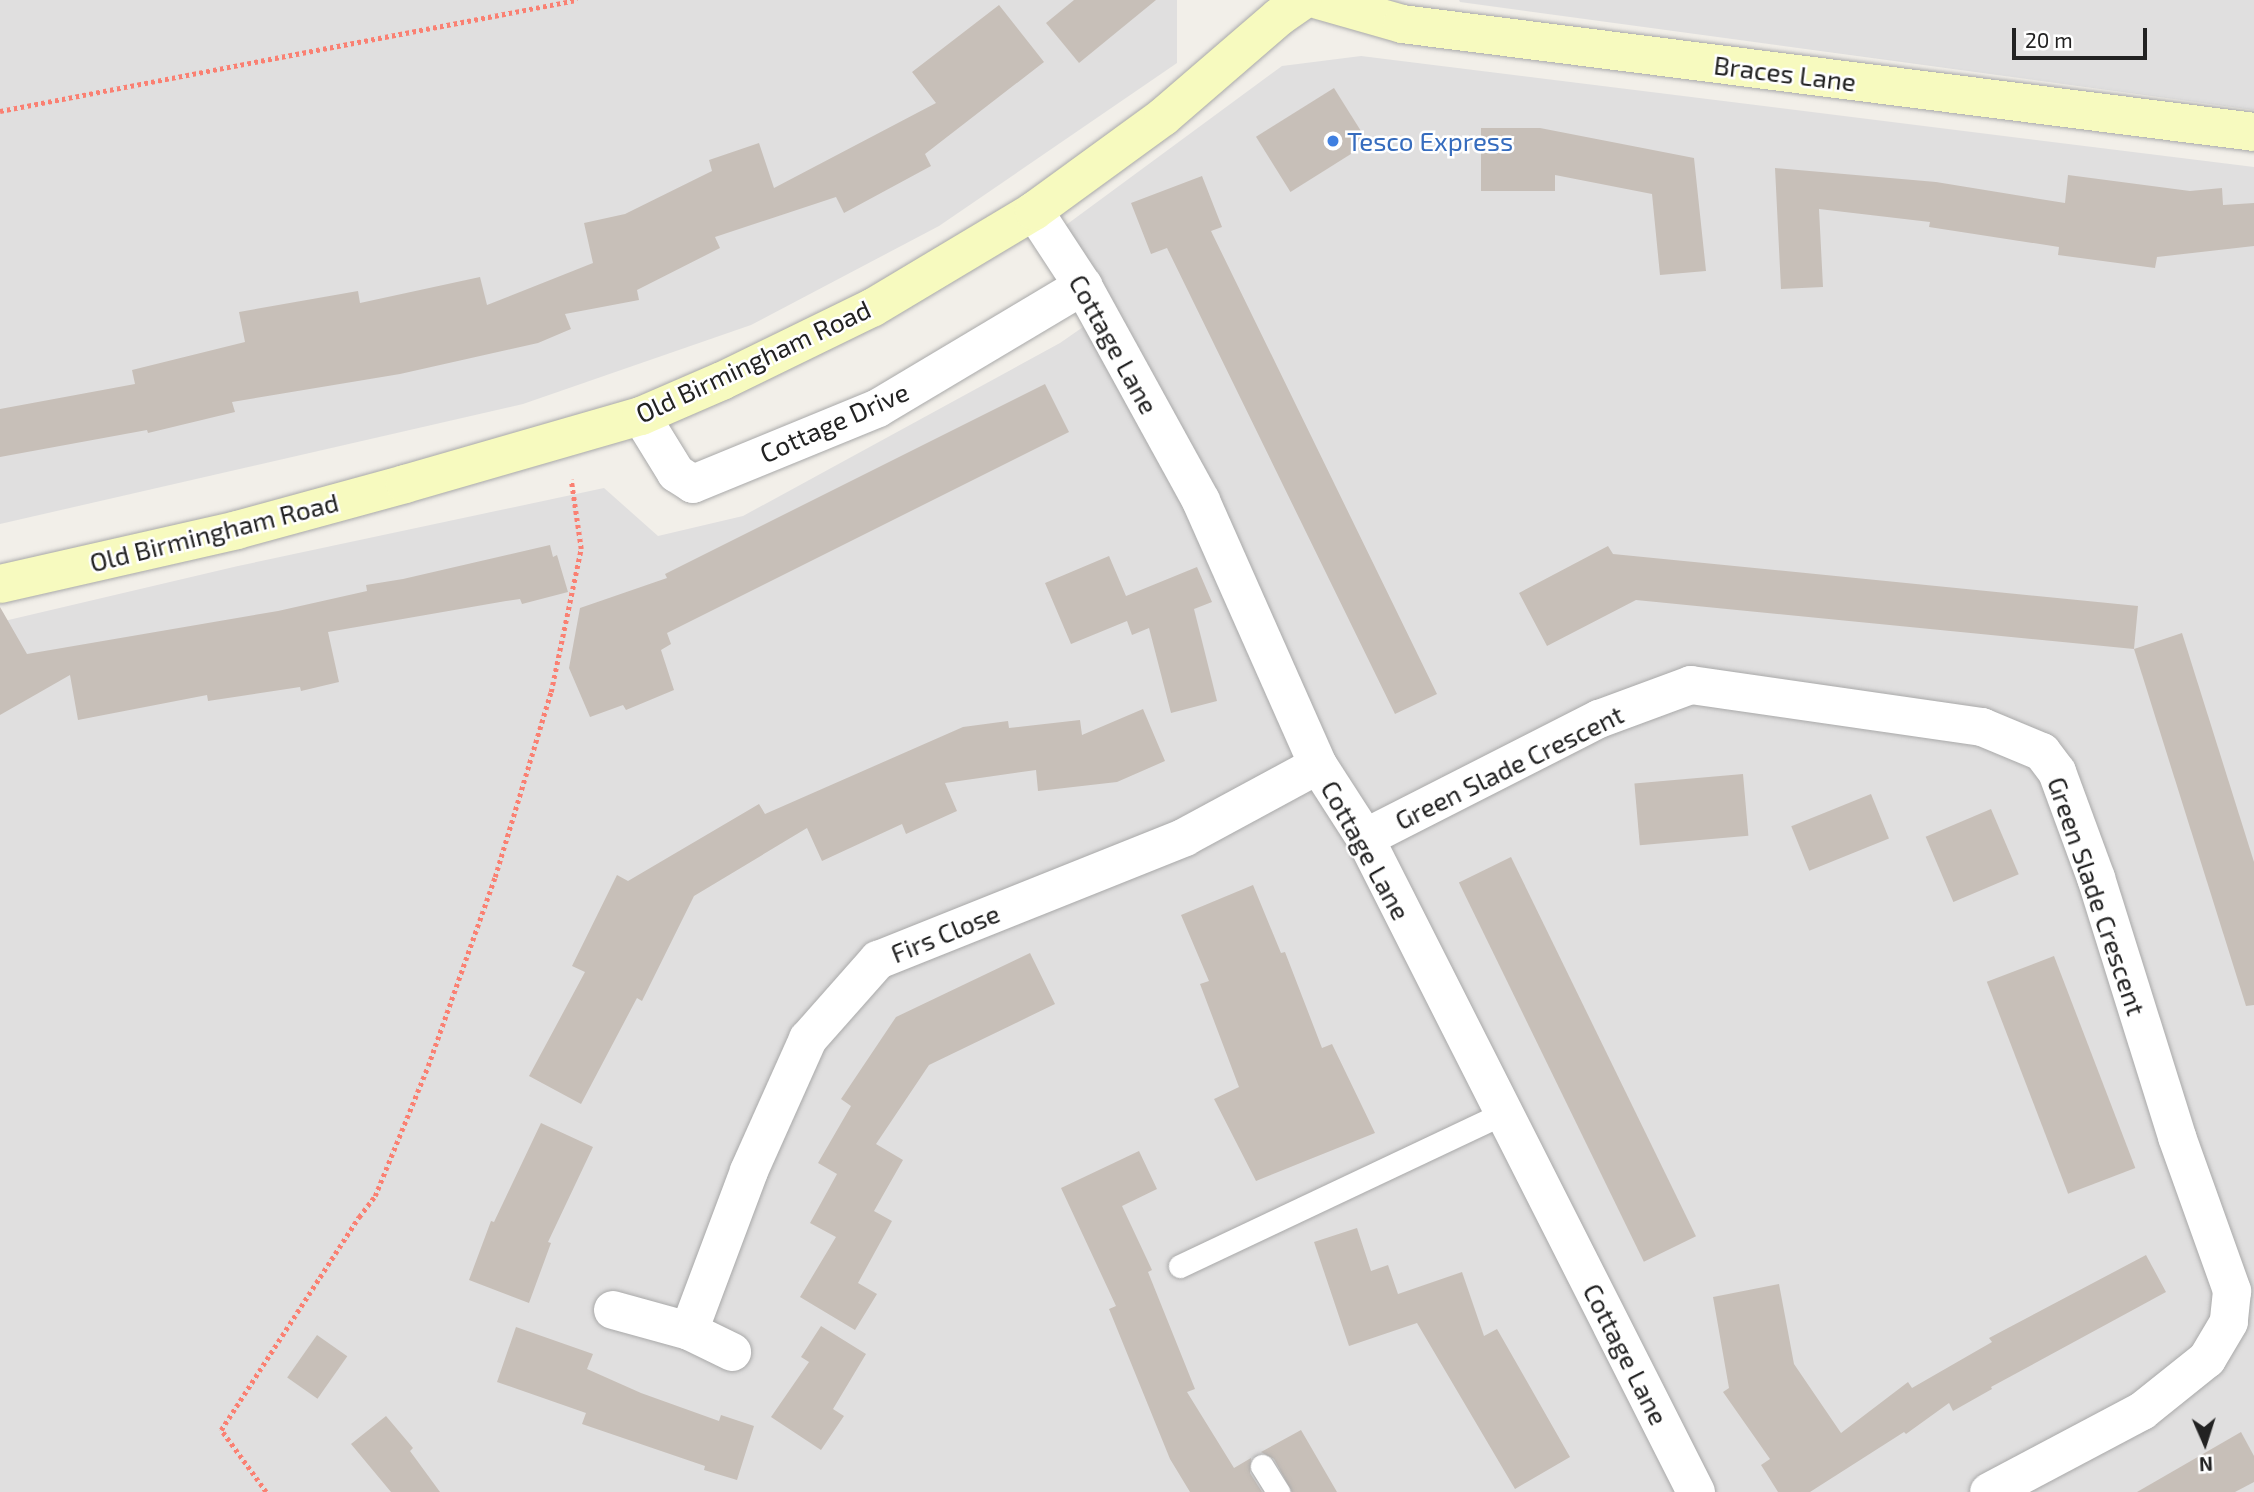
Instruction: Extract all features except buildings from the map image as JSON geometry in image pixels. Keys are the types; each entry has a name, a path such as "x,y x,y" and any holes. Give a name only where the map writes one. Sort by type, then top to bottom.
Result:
{"main road":[{"name":"Braces Lane","path":"1318,0 1402,24 2254,132"},
{"name":"Old Birmingham Road","path":"0,584 237,530 565,438 641,416 722,381 872,308 1034,211 1163,117 1281,6"}],"street":[{"name":"Cottage Lane","path":"1034,211 1083,286 1201,501 1318,765 1365,838 1696,1492"},
{"name":"Cottage Drive","path":"641,416 676,473 692,484 878,408 1083,286"},
{"name":"Green Slade Crescent","path":"1365,838 1599,719 1691,685 1982,727 2042,752 2057,772 2096,878 2177,1137 2232,1291 2229,1322 2207,1359 2141,1411 1989,1492"},
{"name":"Firs Close","path":"689,1331 749,1171 808,1039 878,960 1185,837 1318,765"},
{"path":"613,1310 689,1331 732,1352"}],"lane":[{"path":"1180,1266 1504,1113"},
{"path":"1262,1466 1278,1492"}],"path":[{"path":"0,111 577,0"},
{"path":"266,1492 220,1430 375,1196 428,1066 491,889 551,692 580,549 565,438"}],"shaded area":[{"path":"0,0 1177,0 1177,63 939,226 751,325 523,404 0,524"},
{"path":"1459,0 2254,0 2254,110 1460,2"},
{"path":"1361,56 2254,167 2254,1492 0,1492 0,622 238,566 604,488 658,536 743,516 1060,343 1109,309 1066,225 1282,66"}],"place":[{"name":"Tesco Express","path":"1333,141"}]}
